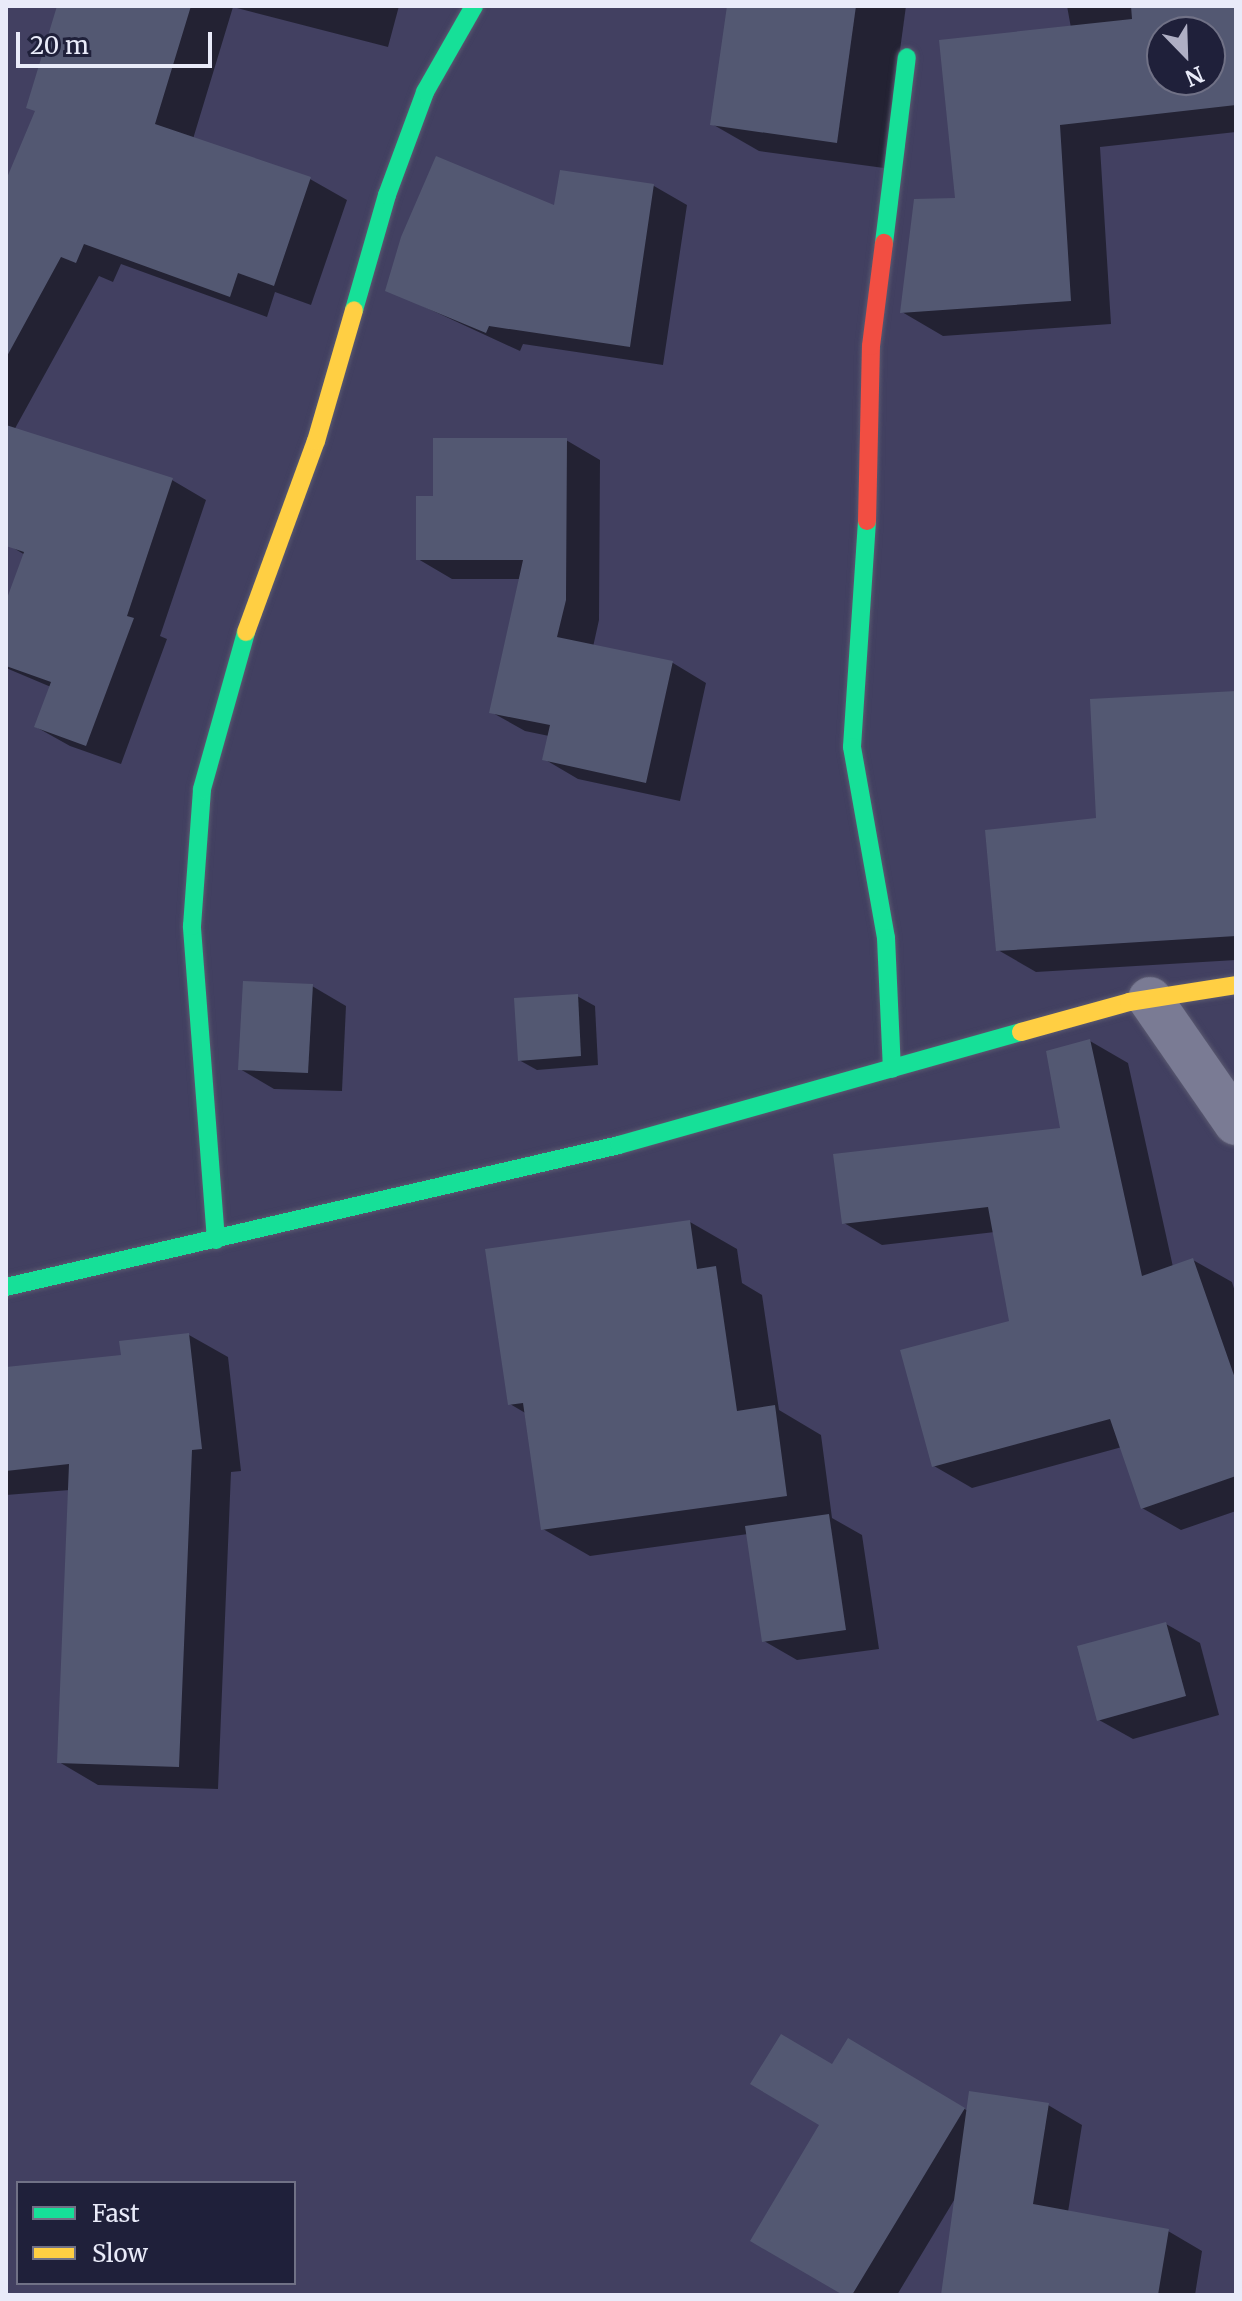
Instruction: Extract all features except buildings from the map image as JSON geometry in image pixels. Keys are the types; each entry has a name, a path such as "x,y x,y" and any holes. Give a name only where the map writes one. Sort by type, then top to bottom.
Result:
{"street":[{"path":"216,1240 192,926 202,789 229,677 316,441 387,195 425,92 474,6"},
{"path":"892,1069 886,938 852,747 866,544 871,346 907,57"},
{"path":"6,1287 619,1145 1150,999 1236,985"},
{"path":"1150,999 1236,1123"}],"traffic: fast":[{"path":"354,310 387,195 425,92 474,6"},
{"path":"884,243 907,57"},
{"path":"867,521 852,747 886,938 892,1069"},
{"path":"216,1240 192,926 202,789 246,632"},
{"path":"6,1287 619,1145 1021,1032"}],"traffic: slow":[{"path":"246,632 316,441 354,310"},
{"path":"1021,1032 1129,1002 1236,985"}],"traffic: jam":[{"path":"867,521 871,346 884,243"}]}
